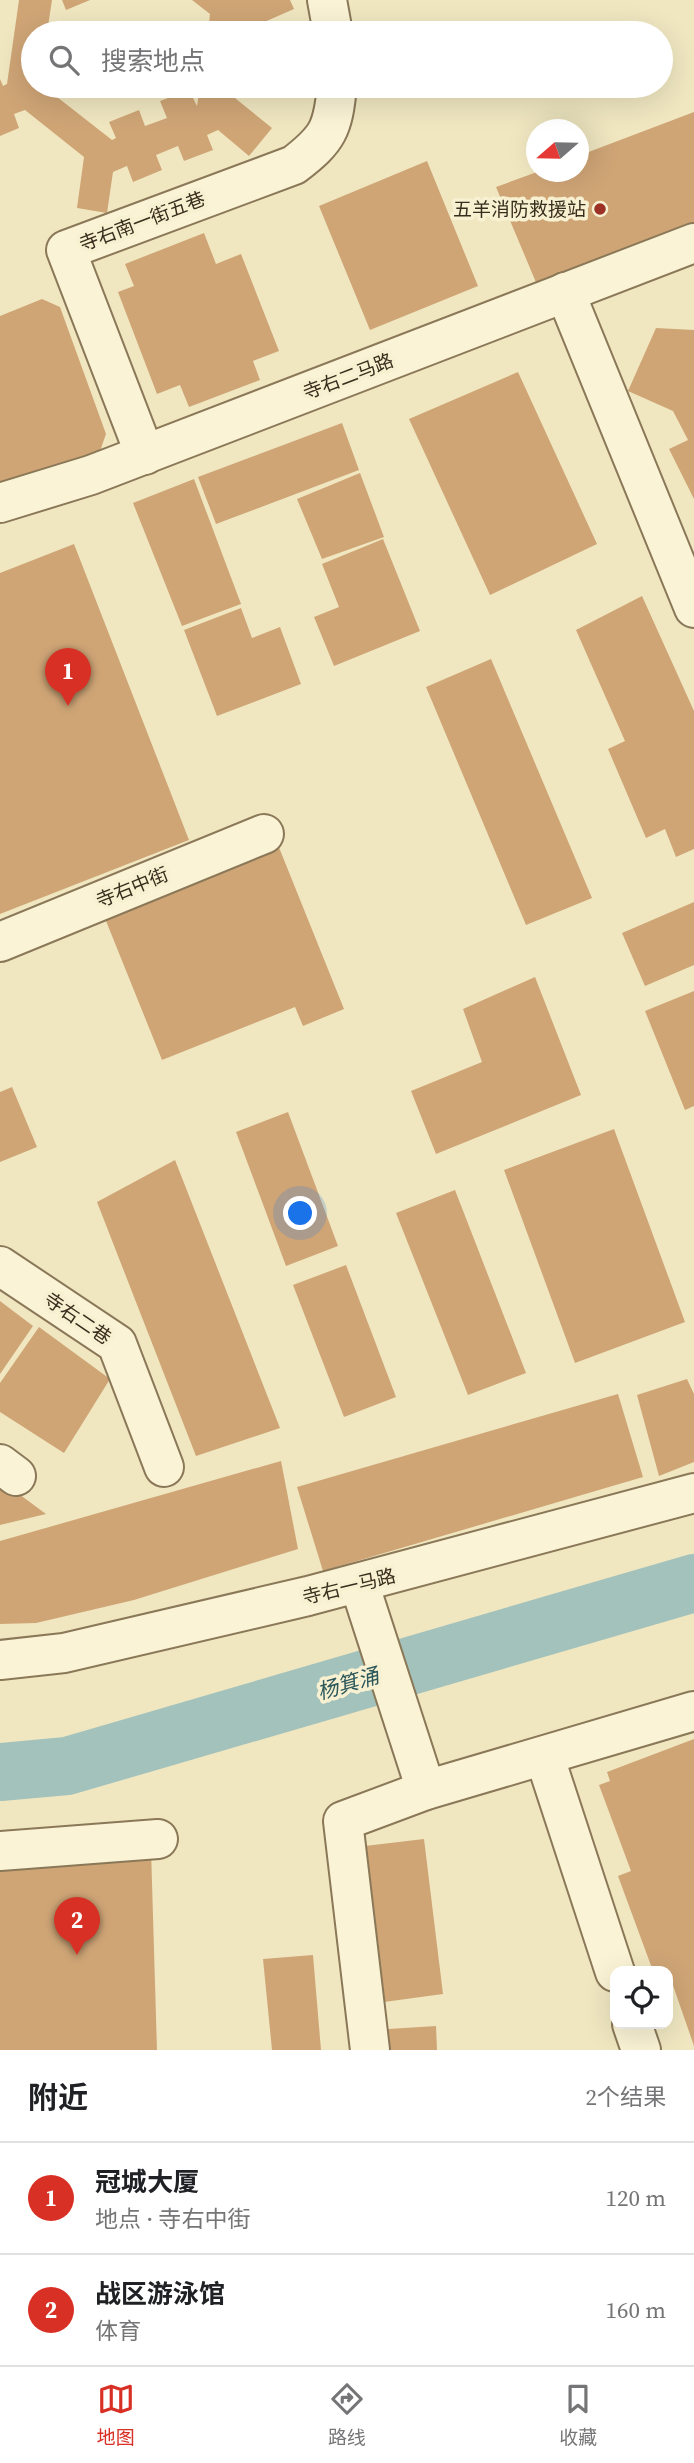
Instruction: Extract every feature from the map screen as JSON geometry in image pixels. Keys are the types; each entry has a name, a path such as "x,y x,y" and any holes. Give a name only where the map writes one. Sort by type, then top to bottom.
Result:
{"street":[{"path":"327,0 331,21"},
{"name":"寺右南一街五巷","path":"145,454 66,250 295,166 323,143 335,113 336,98"},
{"name":"寺右二马路","path":"0,503 92,475 694,243"},
{"path":"565,292 694,608"},
{"name":"寺右中街","path":"0,942 264,834"},
{"name":"寺右二巷","path":"0,1266 117,1344 164,1467"},
{"name":"寺右一马路","path":"0,1660 64,1653 359,1583 694,1493"},
{"path":"359,1583 426,1790"},
{"path":"370,2050 343,1821 426,1790 545,1758 694,1711"},
{"path":"545,1758 613,1966"},
{"path":"0,1851 158,1839"},
{"path":"634,2029 641,2050"}],"building":[{"path":"19,0 52,0 49,21 21,21 21,98 58,98 112,140 116,138 109,122 139,110 145,126 167,118 160,101 168,98 193,98 197,106 198,98 235,98 272,128 249,156 218,130 207,135 213,150 184,161 178,146 156,155 162,170 133,182 127,166 113,172 107,213 77,208 84,157 25,110 14,114 19,128 0,136 0,79 3,86 7,84"},
{"path":"62,0 90,0 66,10"},
{"path":"192,0 290,0 294,9 266,21 209,21 210,14"},
{"name":"五羊消防救援站","path":"694,112 694,232 540,292 496,187 526,176 526,182 589,182 589,152"},
{"path":"427,161 478,286 370,330 319,206"},
{"path":"204,233 216,264 241,254 279,351 253,361 260,380 189,407 180,385 157,394 118,292 134,286 125,264"},
{"path":"42,299 60,307 106,434 99,454 0,493 0,316"},
{"path":"656,328 694,330 694,499 669,449 688,440 673,411 628,391"},
{"path":"518,372 597,544 490,595 409,419"},
{"path":"342,423 359,470 216,524 198,477"},
{"path":"360,473 384,537 322,559 297,499"},
{"path":"194,479 241,604 182,626 133,503"},
{"path":"383,539 420,631 334,666 314,617 339,607 322,564"},
{"path":"74,544 189,840 0,914 0,573"},
{"path":"642,596 694,711 694,849 676,857 665,829 646,838 608,749 625,741 576,630"},
{"path":"241,608 252,638 280,627 301,684 217,716 184,630"},
{"path":"491,659 592,898 526,925 426,687"},
{"path":"276,840 344,1009 303,1026 295,1007 162,1060 102,911"},
{"path":"694,902 694,965 645,986 622,933"},
{"path":"535,977 581,1095 436,1154 411,1091 482,1062 463,1009"},
{"path":"694,991 694,1106 685,1110 645,1011"},
{"path":"12,1087 37,1147 0,1162 0,1092"},
{"path":"288,1112 338,1246 286,1266 236,1132"},
{"path":"614,1129 685,1322 575,1363 504,1170"},
{"path":"175,1160 280,1428 196,1456 97,1202"},
{"path":"455,1190 526,1373 468,1395 396,1213"},
{"path":"346,1265 396,1397 344,1417 293,1285"},
{"path":"0,1301 33,1326 0,1374"},
{"path":"39,1327 110,1379 64,1453 0,1412 0,1383"},
{"path":"687,1379 694,1394 694,1462 659,1476 637,1395"},
{"path":"618,1394 643,1477 323,1571 297,1487"},
{"path":"281,1461 298,1549 134,1600 36,1623 0,1624 0,1541"},
{"path":"0,1480 46,1514 0,1525"},
{"path":"694,1739 694,2046 673,1985 673,1966 651,1966 618,1876 631,1871 599,1785 610,1781 607,1772"},
{"path":"424,1839 443,1994 384,2002 365,1846"},
{"path":"151,1849 157,2050 0,2050 0,1860"},
{"path":"313,1955 321,2050 272,2050 263,1959"},
{"path":"436,2026 437,2050 389,2050 388,2029"}],"waterway":[{"name":"杨箕涌","path":"0,1772 67,1766 694,1583"}],"place":[{"name":"五羊消防救援站","path":"600,209"},
{"name":"冠城大厦","path":"68,706"},
{"name":"战区游泳馆","path":"77,1955"}]}
